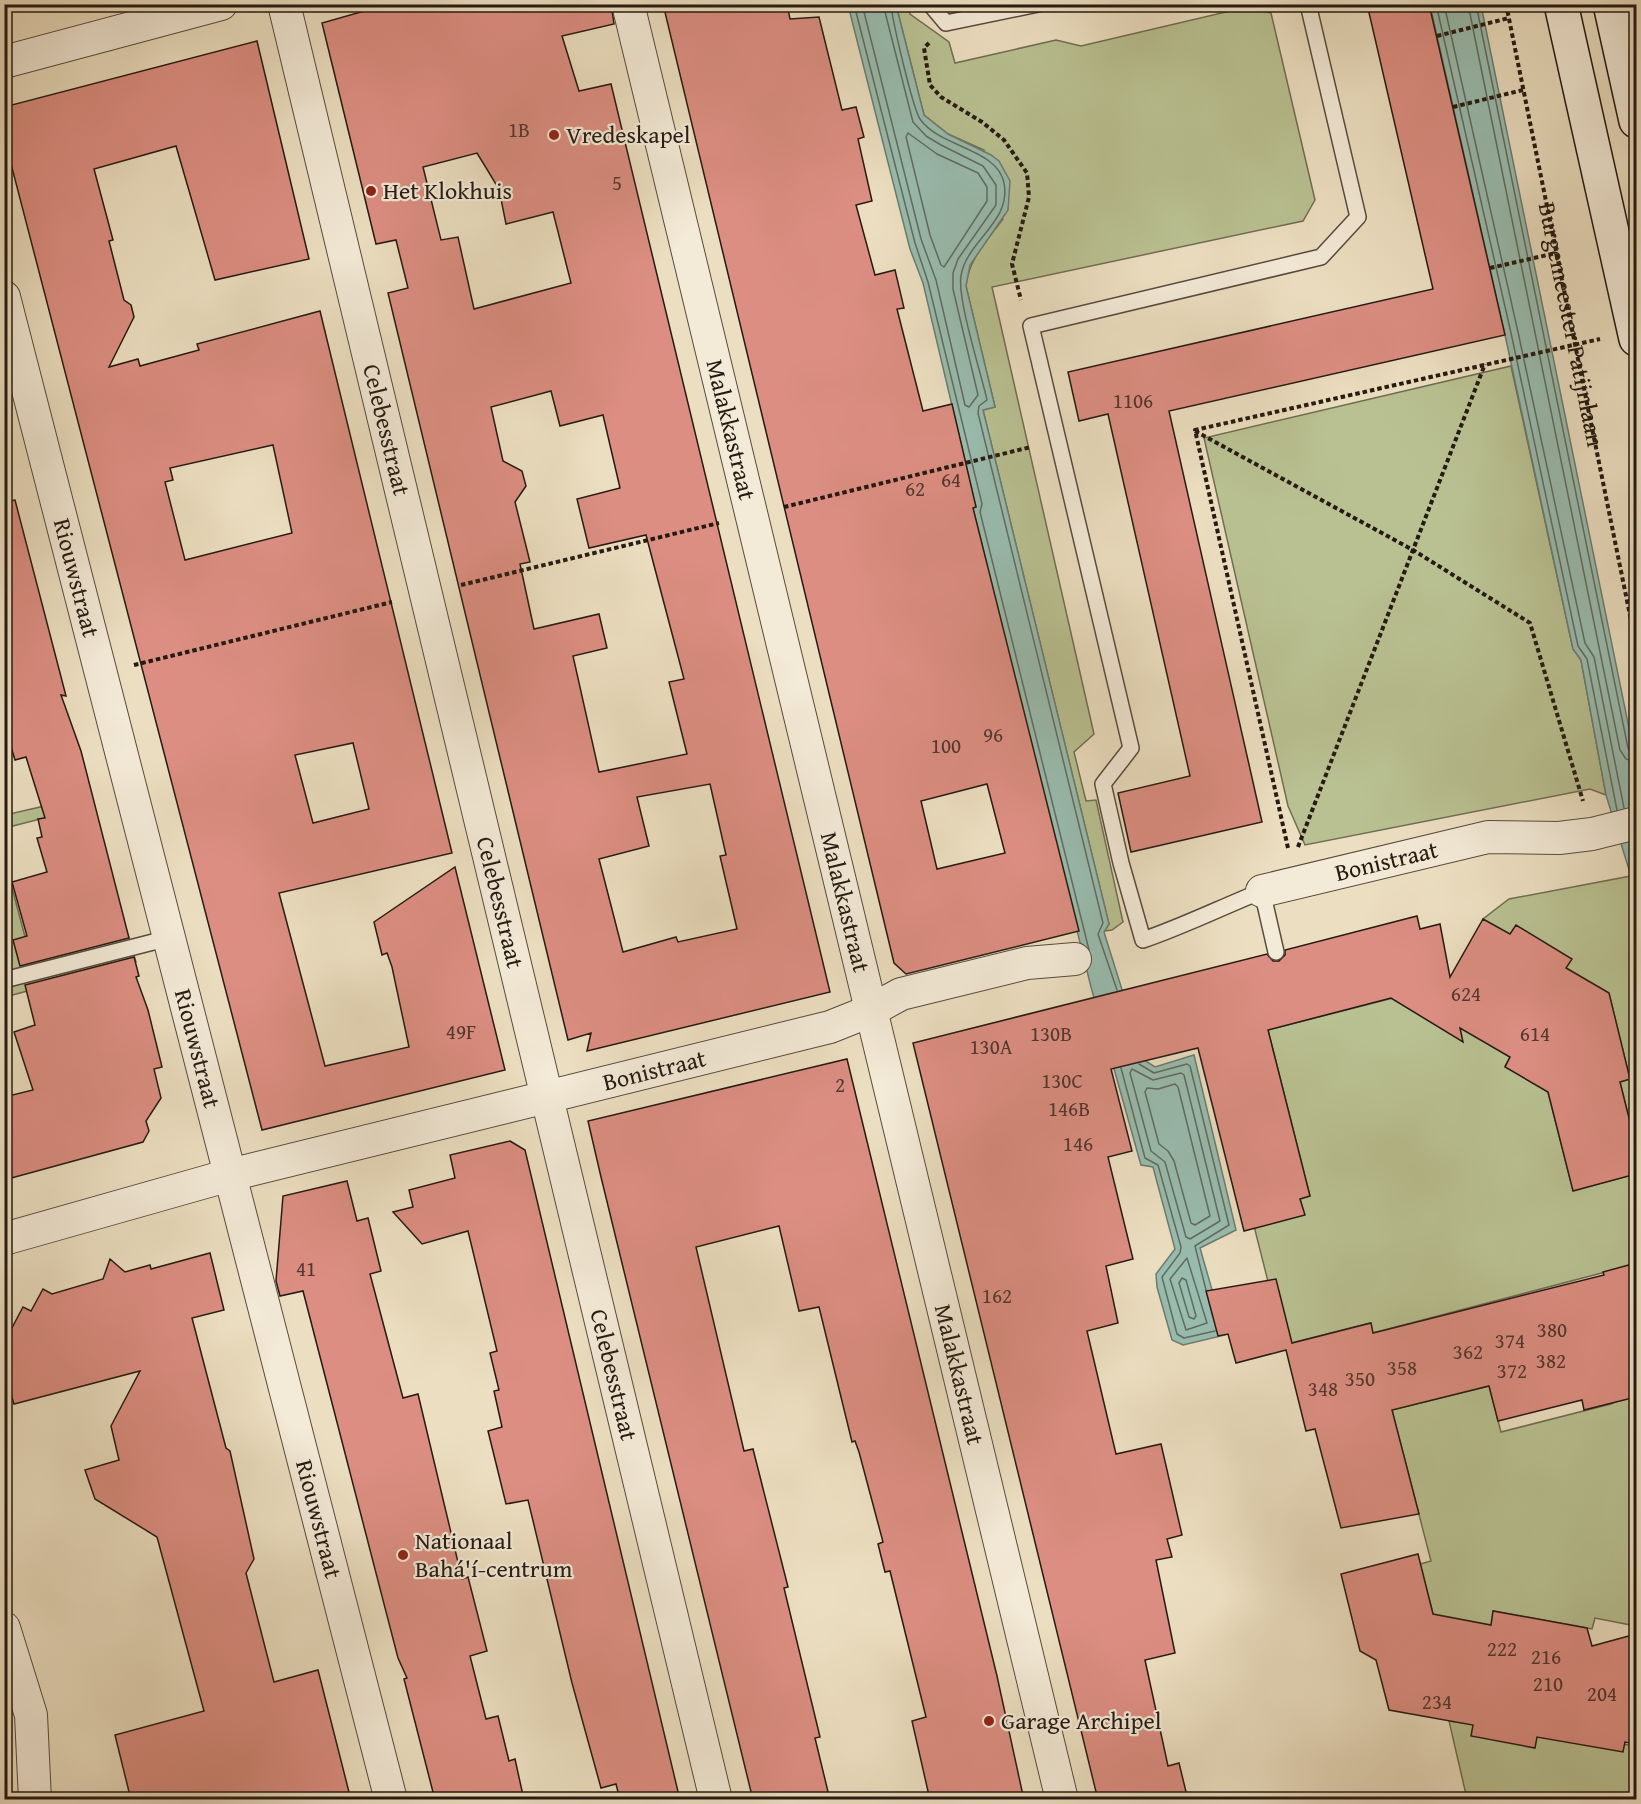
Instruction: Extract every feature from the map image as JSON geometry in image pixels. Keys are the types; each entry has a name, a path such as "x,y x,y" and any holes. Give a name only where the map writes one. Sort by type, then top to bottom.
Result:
{"main road":[{"path":"1561,4 1636,339"},
{"path":"1610,4 1636,121"}],"street":[{"path":"4,62 221,4"},
{"name":"Celebesstraat","path":"284,4 716,1800"},
{"name":"Malakkastraat","path":"628,4 1062,1800"},
{"name":"Riouwstraat","path":"4,297 391,1800"},
{"name":"Bonistraat","path":"1262,891 1295,872 1488,837 1559,838 1596,833 1636,823"},
{"name":"Bonistraat","path":"4,1239 230,1175 830,1027 870,1011 901,994 1027,963 1075,958"},
{"path":"4,1628 31,1715 35,1800"}],"lane":[{"path":"930,4 946,23 1038,4"},
{"path":"1031,326 1321,257 1358,217 1308,4"},
{"name":"Bonistraat","path":"1031,326 1131,748 1103,784 1121,864 1143,940 1188,925 1211,911 1262,891"},
{"path":"1262,891 1276,952"},
{"path":"4,980 169,938"}],"path":[{"name":"Burgemeester Patijnlaan","path":"1506,4 1554,254 1636,645"},
{"path":"1437,36 1509,18"},
{"path":"946,23 924,48 930,85 940,97 982,122 1004,140 1027,173 1029,197 1012,264 1016,285 1031,326"},
{"path":"1453,107 1524,90"},
{"path":"1490,268 1554,254"},
{"path":"1195,430 1571,345"},
{"path":"1295,872 1413,550 1485,364"},
{"path":"1195,430 1413,550 1530,623 1596,833"},
{"path":"1195,430 1295,872"},
{"path":"101,673 999,454"}],"green space":[{"path":"896,5 907,5 910,14 949,42 955,63 1056,40 1081,46 1247,7 1271,13 1315,200 1303,221 992,287 1094,734 1074,752 1086,801 1096,800 1123,922 1112,930 1104,931 1109,924 983,410 995,407 966,286 975,259 1003,219 984,150 948,134 924,115"},
{"path":"1511,366 1573,649 1581,660 1606,795 1590,789 1305,845 1288,806 1204,438"},
{"path":"49,805 52,816 5,828 5,815"},
{"path":"4,858 31,959 128,935 136,962 5,997"},
{"path":"1631,876 1636,907 1636,1146 1620,1082 1630,1079 1609,993 1483,919 1509,899"},
{"path":"1405,995 1510,1057 1505,1066 1548,1092 1573,1190 1636,1174 1636,1264 1373,1333 1370,1323 1284,1345 1254,1226 1304,1215 1300,1199 1310,1196 1268,1030"},
{"path":"1489,1386 1501,1432 1611,1404 1630,1395 1636,1422 1636,1626 1595,1618 1592,1629 1494,1611 1489,1635 1436,1625 1420,1564 1431,1561 1392,1410"},
{"path":"1449,1721 1636,1746 1636,1799 1467,1799"}],"water":[{"path":"848,5 896,5 924,115 948,134 999,161 1010,181 1008,210 970,265 966,286 995,407 983,410 1109,924 1104,932 1144,1060 1155,1067 1194,1055 1236,1230 1200,1248 1225,1335 1183,1345 1172,1340 1157,1287 1156,1274 1175,1249 1153,1167 1141,1165 1091,987 973,508 976,507 923,283 910,249"},
{"path":"1430,5 1481,5 1636,762 1636,907 1631,876 1606,795 1581,660 1573,649"}],"building":[{"path":"389,4 611,4 614,24 562,36 579,91 611,84 830,992 587,1051 591,1033 568,1040 388,293 408,288 396,240 376,244 322,23","holes":["477,153 499,189 506,224 553,212 571,283 474,309 458,237 441,240 423,167","551,391 560,426 603,415 620,488 577,499 589,548 646,535 684,679 669,682 687,754 599,772 573,656 607,648 599,614 534,629 520,564 530,562 515,502 526,486 522,471 503,461 491,407","710,784 726,855 720,856 737,929 678,942 676,937 623,952 599,859 649,846 637,797"]},
{"path":"663,4 787,4 790,19 819,17 842,110 856,107 864,137 858,139 872,201 856,205 875,275 895,270 904,308 897,309 923,411 952,404 976,507 973,508 1079,931 906,974 894,963","holes":["987,784 1005,853 937,869 921,801"]},
{"path":"1367,4 1429,4 1505,335 1169,411 1262,822 1131,852 1118,793 1190,776 1108,414 1079,421 1068,372 1433,289"},
{"path":"257,41 309,259 215,280 176,146 94,169 113,240 109,241 124,300 131,305 134,317 109,367 138,359 140,366 199,350 197,344 320,311 452,853 279,893 325,1066 409,1047 392,967 387,953 382,955 374,922 455,867 505,1070 262,1130 4,137 4,107","holes":["273,445 292,533 185,560 165,482 173,480 170,468","353,743 369,809 313,823 295,755"]},
{"path":"15,500 66,696 61,695 81,751 129,938 20,966 13,940 27,936 12,882 47,872 37,838 42,837 38,819 45,818 26,757 15,760 4,724 4,502"},
{"path":"1417,916 1420,929 1440,924 1450,977 1483,919 1510,934 1516,925 1572,959 1566,968 1609,993 1630,1079 1620,1082 1636,1146 1636,1174 1573,1191 1548,1092 1505,1067 1510,1057 1460,1028 1463,1042 1391,998 1268,1030 1310,1196 1300,1199 1305,1215 1244,1231 1198,1048 1111,1069 1132,1151 1108,1157 1133,1259 1106,1266 1118,1323 1087,1331 1116,1454 1161,1444 1182,1535 1167,1539 1172,1557 1156,1560 1175,1653 1145,1660 1168,1766 1179,1763 1188,1800 1098,1800 913,1043 1267,954 1273,961 1279,961 1285,955 1285,950"},
{"path":"134,957 139,976 136,977 148,1010 162,1067 154,1069 161,1098 146,1121 149,1131 143,1142 4,1180 4,1097 33,1090 14,1032 35,1025 25,985"},
{"path":"847,1059 997,1676 1024,1800 930,1800 912,1721 926,1717 890,1571 885,1572 878,1544 883,1542 859,1452 855,1441 852,1442 819,1307 799,1311 779,1226 696,1247 744,1451 753,1449 788,1587 784,1588 820,1737 815,1738 830,1800 753,1800 601,1177 588,1121"},
{"path":"510,1141 525,1150 680,1800 620,1800 616,1784 601,1788 572,1683 528,1500 506,1504 488,1431 502,1427 494,1391 499,1390 490,1353 497,1351 468,1231 422,1244 393,1212 413,1207 409,1190 455,1178 450,1155"},
{"path":"347,1181 357,1221 368,1218 381,1271 370,1274 403,1398 418,1394 462,1579 468,1577 487,1651 470,1656 486,1719 498,1716 509,1761 515,1759 524,1800 435,1800 404,1679 407,1678 398,1658 303,1291 280,1296 276,1281 283,1196"},
{"path":"210,1253 224,1310 192,1318 226,1448 230,1451 254,1559 246,1573 274,1682 318,1670 351,1800 131,1800 115,1735 204,1711 157,1537 95,1499 85,1470 119,1460 111,1426 140,1371 14,1404 10,1391 4,1388 4,1343 23,1307 31,1311 43,1289 52,1294 103,1279 110,1259 125,1272 150,1265 151,1269"},
{"path":"1636,1263 1636,1397 1584,1410 1582,1400 1498,1421 1489,1386 1392,1410 1419,1514 1341,1528 1315,1429 1306,1431 1286,1350 1236,1363 1228,1334 1218,1336 1206,1291 1276,1279 1292,1343 1371,1323 1373,1333 1604,1275 1603,1272"},
{"path":"1418,1554 1433,1614 1491,1625 1493,1611 1587,1628 1592,1646 1636,1634 1636,1744 1625,1742 1623,1752 1537,1737 1535,1748 1471,1736 1473,1725 1389,1710 1376,1660 1360,1651 1341,1574"}],"place":[{"name":"Vredeskapel","path":"554,135"},
{"name":"Het Klokhuis","path":"371,191"},
{"name":"Nationaal Bahá'í-centrum","path":"403,1555"},
{"name":"Garage Archipel","path":"989,1721"}]}
